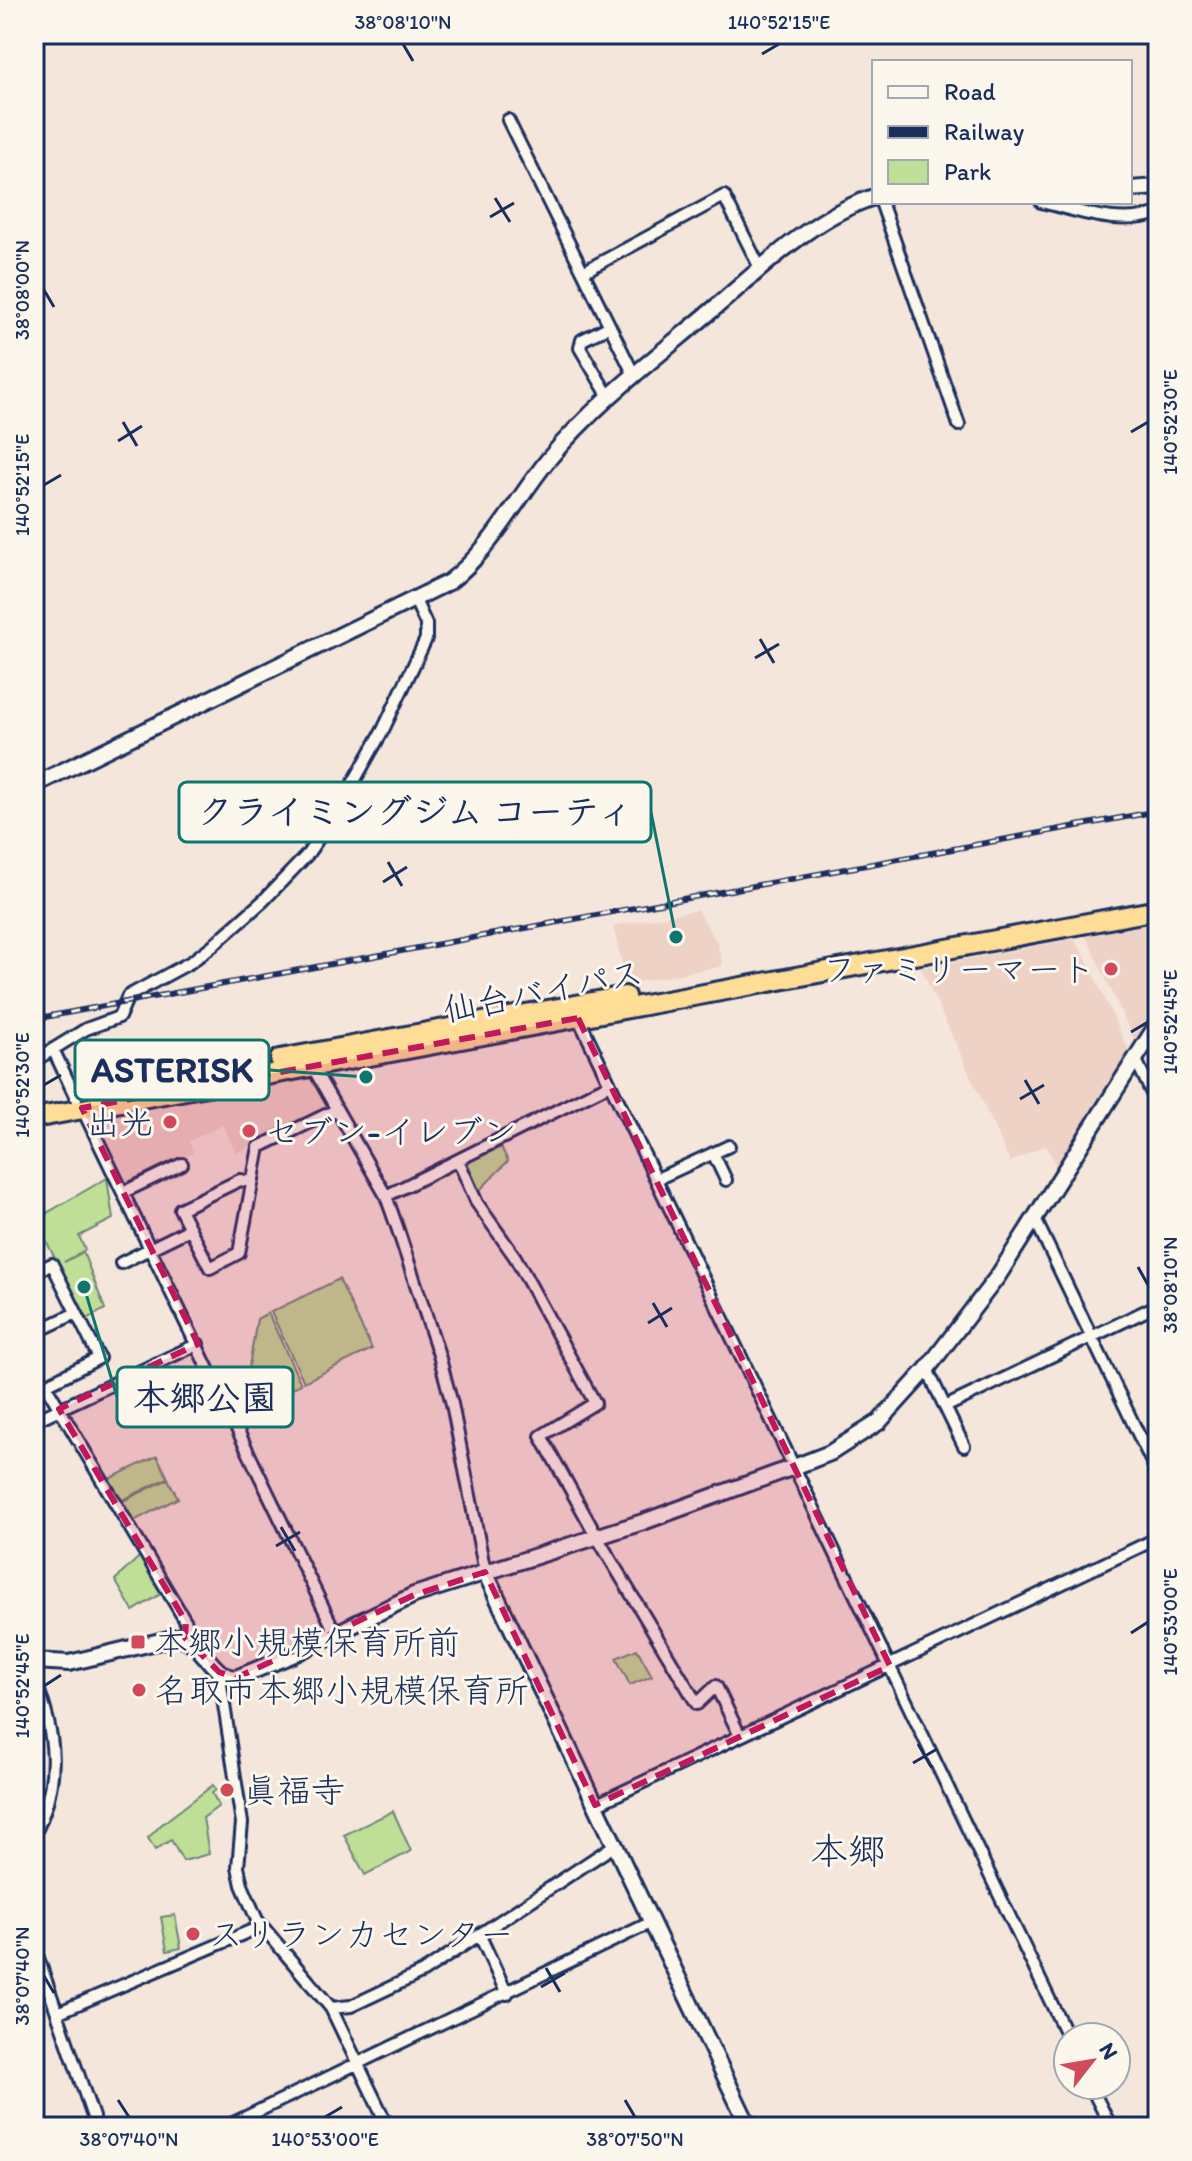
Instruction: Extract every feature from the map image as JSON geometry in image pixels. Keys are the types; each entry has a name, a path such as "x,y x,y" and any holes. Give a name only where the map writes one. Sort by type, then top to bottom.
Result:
{"highway":[{"name":"仙台バイパス","path":"34,1118 79,1103 1158,899"},
{"name":"仙台バイパス","path":"34,1106 79,1103 312,1066 576,1011 1158,910"}],"street":[{"path":"508,120 634,375"},
{"path":"1132,189 1158,187"},
{"path":"583,272 724,196 761,270"},
{"path":"34,785 449,582 467,569 548,460 609,397 811,230 872,198"},
{"path":"882,204 959,425"},
{"path":"1062,204 1082,206 1096,217 1142,218 1158,213"},
{"path":"609,397 580,348 582,340 610,326"},
{"path":"34,1061 86,1029 119,1017 128,996 191,962 212,946 263,901 307,855 339,808 383,730 426,639 426,624 415,600"},
{"path":"576,1011 1060,2021"},
{"path":"34,1661 69,1663 177,1637 194,1642 219,1672 236,1678 292,1655 414,1595 597,1537 830,1453 879,1422 927,1369 998,1276 1158,1023"},
{"path":"53,1049 336,1634"},
{"path":"1135,1058 1158,1106"},
{"path":"312,1066 386,1196 417,1285 449,1392 485,1572 749,2127"},
{"path":"386,1196 610,1084"},
{"path":"252,1182 240,1180 180,1209 210,1268 239,1253 259,1147 336,1110"},
{"path":"657,1179 729,1146"},
{"path":"713,1153 726,1180"},
{"path":"458,1160 477,1203 515,1257 595,1403 541,1436 597,1537 697,1704 717,1688 740,1736"},
{"path":"124,1192 182,1164"},
{"path":"1035,1219 1158,1475"},
{"path":"121,1263 190,1229"},
{"path":"34,1273 52,1264 99,1358 34,1391"},
{"path":"945,1407 1158,1305"},
{"path":"34,1333 76,1313"},
{"path":"34,1421 198,1344"},
{"path":"927,1369 964,1446"},
{"path":"46,1386 186,1622 185,1638"},
{"path":"595,1805 1158,1538"},
{"path":"219,1672 242,1823 238,1867 250,1908 331,2008 388,2127"},
{"path":"34,1678 51,1727 54,1749 51,1789 34,1835"},
{"path":"331,2008 351,2006 373,1998 423,1972 615,1845"},
{"path":"225,2127 652,1922"},
{"path":"57,2013 262,1926"},
{"path":"480,1936 507,1994"},
{"path":"34,1946 94,2127"},
{"path":"1098,2101 1111,2127"}],"highlighted area":[{"path":"578,1018 890,1666 595,1805 485,1572 414,1595 236,1678 219,1672 185,1638 186,1622 59,1409 198,1344 82,1108"}],"shaded area":[{"path":"697,910 717,942 723,966 627,984 613,926"},
{"path":"1158,923 1158,1007 1135,1042 1086,936"},
{"path":"1073,939 1084,954 1129,1051 1056,1166 1046,1145 1010,1162 921,968"},
{"path":"314,1077 327,1103 323,1111 236,1153 223,1125 189,1141 194,1153 128,1185 122,1183 91,1119"}],"green space":[{"path":"501,1147 508,1161 479,1191 465,1169 466,1163"},
{"path":"107,1178 113,1219 79,1236 85,1250 64,1262 83,1252 105,1309 87,1319 35,1220"},
{"path":"339,1279 372,1349 304,1382 271,1312"},
{"path":"268,1313 301,1384 241,1413 257,1319"},
{"path":"157,1456 168,1478 120,1501 107,1480"},
{"path":"168,1479 178,1498 132,1522 121,1502"},
{"path":"141,1555 164,1592 133,1611 115,1580"},
{"path":"637,1649 652,1676 630,1685 616,1658"},
{"path":"213,1785 216,1790 212,1793 219,1806 203,1818 209,1854 183,1861 171,1840 155,1850 148,1838"},
{"path":"393,1811 411,1851 365,1875 344,1835"},
{"path":"175,1915 181,1948 167,1951 161,1917"}],"railway":[{"path":"34,1019 1158,811"}],"place":[{"name":"クライミングジム コーティ","path":"676,937"},
{"name":"ファミリーマート","path":"1111,969"},
{"name":"ASTERISK","path":"366,1077"},
{"name":"出光","path":"170,1122"},
{"name":"セブン-イレブン","path":"249,1131"},
{"name":"本郷公園","path":"84,1287"},
{"name":"本郷小規模保育所前","path":"138,1642"},
{"name":"名取市本郷小規模保育所","path":"139,1690"},
{"name":"眞福寺","path":"227,1790"},
{"name":"スリランカセンター","path":"193,1934"}],"district":[{"name":"本郷","path":"848,1851"}]}
